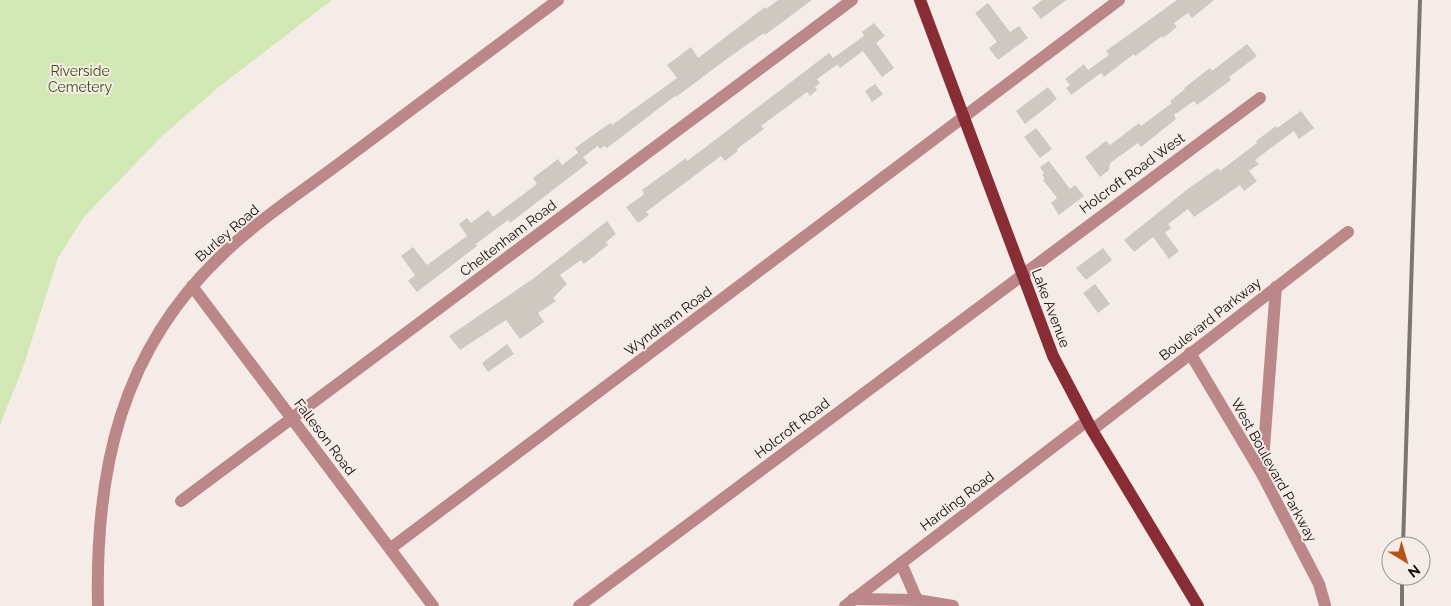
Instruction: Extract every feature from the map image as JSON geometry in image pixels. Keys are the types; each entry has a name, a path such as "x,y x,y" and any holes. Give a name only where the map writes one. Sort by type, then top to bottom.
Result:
{"main road":[{"name":"Lake Avenue","path":"920,0 1053,356 1089,425 1198,606"}],"street":[{"name":"Burley Road","path":"98,606 101,506 112,441 132,382 146,353 167,319 192,286 221,255 246,234 558,0"},
{"name":"Cheltenham Road","path":"181,500 852,0"},
{"name":"Wyndham Road","path":"391,548 1118,0"},
{"name":"Holcroft Road West","path":"1022,274 1260,98"},
{"name":"Boulevard Parkway","path":"1089,425 1190,353 1348,232"},
{"name":"Holcroft Road","path":"579,606 1022,274"},
{"name":"Falleson Road","path":"192,286 433,606"},
{"path":"1262,474 1276,287"},
{"name":"West Boulevard Parkway","path":"1190,353 1262,474 1319,584 1325,605"},
{"name":"Harding Road","path":"849,603 1089,425"},
{"path":"901,563 916,600"},
{"path":"849,603 916,600 953,606"}],"green space":[{"name":"Riverside Cemetery","path":"0,0 332,0 220,86 161,137 83,218 58,258 23,367 0,425"}],"building":[{"path":"778,0 812,0 765,35 764,33 675,96 607,148 605,146 600,149 598,146 583,157 588,163 510,223 508,220 476,244 477,246 417,292 408,281 415,275 401,256 413,247 427,265 467,236 459,224 467,218 471,223 488,210 493,217 537,184 533,178 558,159 562,165 578,153 575,148 610,123 612,125 677,78 667,65 691,47 698,58 765,7 766,9"},
{"path":"1042,0 1066,0 1041,19 1032,8"},
{"path":"1177,0 1214,0 1192,18 1188,13 1174,23 1177,27 1163,38 1162,36 1135,56 1134,54 1104,77 1101,73 1071,95 1066,88 1070,85 1065,79 1084,64 1088,70 1109,55 1106,51"},
{"path":"988,3 1010,32 1019,26 1028,38 998,60 989,48 997,42 975,13"},
{"path":"874,23 885,36 876,43 894,68 882,77 863,51 840,68 833,58 864,36 862,32"},
{"path":"1247,44 1257,56 1229,77 1231,80 1197,105 1194,101 1174,115 1176,119 1141,147 1138,143 1110,163 1109,170 1100,177 1085,157 1106,141 1110,145 1139,123 1141,126 1172,103 1170,101 1184,88 1210,68 1212,71"},
{"path":"829,53 838,64 817,79 820,83 815,87 817,90 810,96 807,92 761,126 764,129 737,149 738,151 725,161 721,156 646,212 649,215 638,223 626,207 642,196 644,193 642,190 686,158 687,161"},
{"path":"875,84 883,94 872,102 865,91"},
{"path":"1048,87 1057,99 1025,124 1016,111"},
{"path":"1301,111 1314,128 1299,139 1294,131 1255,160 1259,164 1249,171 1257,181 1244,191 1240,185 1194,217 1188,209 1168,224 1171,228 1165,233 1179,251 1169,259 1153,237 1134,252 1124,240 1189,188 1218,168 1220,171 1276,126 1277,128"},
{"path":"1036,128 1052,149 1040,158 1024,137"},
{"path":"1049,161 1070,189 1075,185 1084,196 1059,215 1051,203 1057,198 1043,180 1045,179 1042,175 1044,173 1040,167"},
{"path":"607,221 616,234 606,242 608,245 584,264 581,260 560,275 567,284 553,298 556,301 538,313 544,322 520,339 506,320 460,350 449,336 534,278"},
{"path":"1103,248 1112,260 1086,280 1076,268"},
{"path":"1095,284 1110,304 1098,313 1083,293"},
{"path":"507,344 514,354 488,372 482,363"}],"railway":[{"path":"1403,536 1420,0"},
{"path":"1402,586 1402,606"}]}
